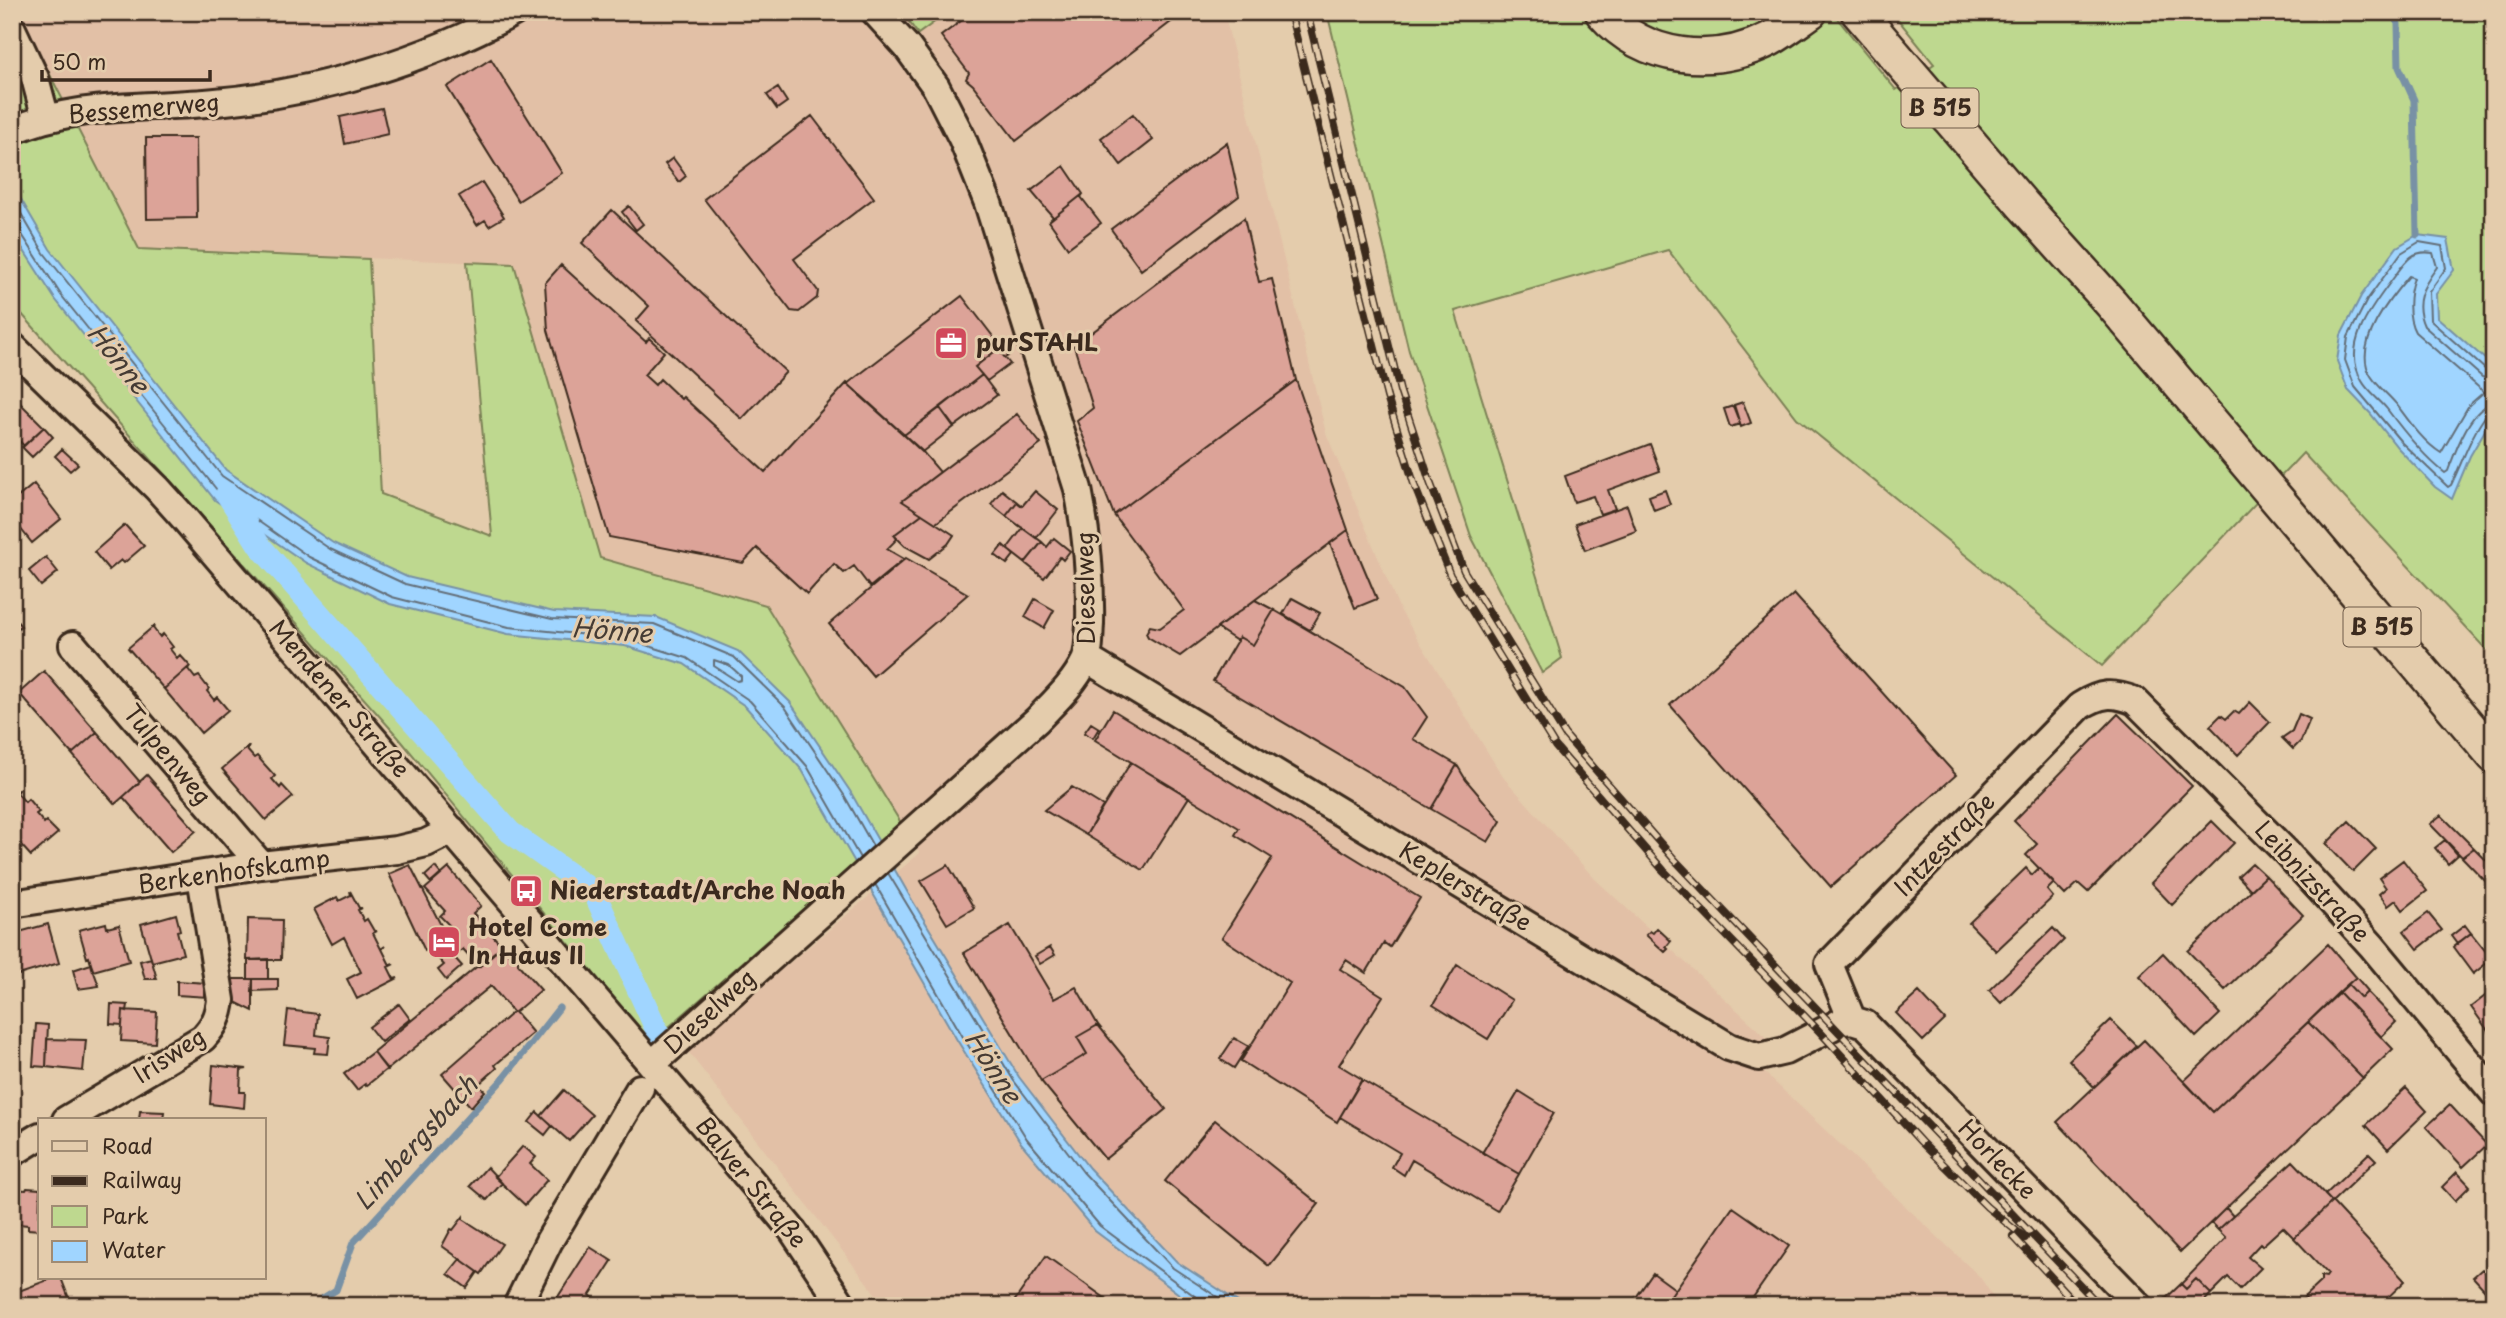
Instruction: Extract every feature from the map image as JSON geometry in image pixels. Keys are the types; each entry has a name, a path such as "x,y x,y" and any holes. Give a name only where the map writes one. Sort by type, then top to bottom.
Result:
{"main road":[{"path":"1602,12 1629,35 1652,47 1680,56 1707,57 1728,54 1776,25 1810,12"},
{"name":"B 515","path":"1858,12 2119,313 2494,757"}],"street":[{"name":"Bessemerweg","path":"12,131 46,119 110,108 228,101 311,86 430,50 514,12"},
{"name":"Dieselweg","path":"652,1064 1037,720 1068,687 1087,659 1090,635 1090,570 1087,535 1077,489 988,203 962,138 936,87 907,47 875,12"},
{"path":"12,29 35,78 46,119"},
{"name":"Mendener Straße","path":"12,346 157,488 652,1064"},
{"name":"Tulpenweg","path":"73,645 261,865"},
{"name":"Keplerstraße","path":"1087,659 1729,1047 1759,1057 1785,1051 1832,1025 1852,1020"},
{"name":"Intzestraße","path":"1852,1020 1829,964 2080,706 2096,696 2110,695"},
{"name":"Leibnizstraße","path":"2110,695 2135,701 2286,852 2372,946 2494,1093"},
{"name":"Berkenhofskamp","path":"15,899 201,876 261,865 397,850 426,843 452,830"},
{"name":"Irisweg","path":"69,1118 203,1038 219,1016 221,1000 201,876"},
{"name":"Horlecke","path":"1852,1020 1865,1024 2139,1306"},
{"name":"Balver Straße","path":"652,1064 793,1231 844,1306"},
{"path":"517,1306 549,1241 640,1088"},
{"path":"12,1153 38,1137"}],"shaded area":[{"path":"18,12 1224,12 1326,433 1400,610 1503,777 1595,879 1777,1047 1764,1072 1980,1277 1999,1306 885,1306 687,1050 920,853 766,605 600,558 514,264 139,249"}],"green space":[{"path":"12,12 18,12 139,249 369,259 381,494 492,536 467,262 514,264 600,558 766,605 901,823 670,1026 643,1033 398,737 12,303"},
{"path":"902,12 948,12 918,34"},
{"path":"1327,12 1832,12 1896,90 1934,64 1892,12 2494,12 2494,658 2303,453 2102,666 1797,418 1668,250 1455,311 1562,658 1542,673 1471,536 1409,351"}],"water":[{"name":"Hönne","path":"12,184 50,249 226,470 333,543 407,577 554,612 656,617 738,651 790,702 850,791 1019,1077 1089,1168 1177,1262 1244,1306 1195,1306 1095,1231 1021,1143 957,1040 802,770 745,706 684,664 625,646 508,634 390,604 306,563 215,500 55,299 12,232"},
{"path":"2417,235 2448,239 2454,270 2436,294 2437,317 2494,367 2494,415 2470,456 2452,499 2435,487 2348,390 2337,361 2341,335 2361,296 2397,247"}],"building":[{"path":"973,12 1184,12 1016,141 966,79 969,73 941,36"},
{"path":"491,59 562,173 518,201 447,87"},
{"path":"778,88 787,102 777,109 767,95"},
{"path":"382,108 388,134 345,144 340,117"},
{"path":"1133,114 1153,140 1121,165 1101,138"},
{"path":"812,116 874,198 794,259 818,291 817,298 799,312 791,311 704,199"},
{"path":"146,138 196,138 197,218 147,219"},
{"path":"1227,142 1239,196 1141,270 1111,229"},
{"path":"673,158 686,176 679,182 665,164"},
{"path":"1064,166 1083,194 1049,221 1053,217 1031,191"},
{"path":"482,182 504,217 489,226 485,220 477,225 459,196"},
{"path":"1083,194 1081,197 1101,223 1068,248 1049,221"},
{"path":"629,206 643,224 636,230 622,212"},
{"path":"612,210 786,372 742,419 636,321 649,306 582,243"},
{"path":"1244,218 1259,282 1272,279 1296,380 1114,515 1077,421 1093,408 1074,346"},
{"path":"561,265 646,342 649,338 664,352 644,375 655,385 660,379 681,399 683,397 765,472 847,383 922,451 940,472 902,501 922,514 894,535 897,539 887,549 904,559 870,587 854,566 844,573 834,564 807,594 757,548 743,563 609,537 548,330 545,283"},
{"path":"962,296 1008,356 1005,358 998,349 975,367 982,375 904,435 847,384"},
{"path":"998,349 1010,364 987,381 975,367"},
{"path":"982,375 997,395 954,427 940,408"},
{"path":"1296,380 1348,530 1180,656 1148,637 1146,633 1150,626 1160,628 1184,610 1114,515"},
{"path":"13,396 44,427 24,446 12,433"},
{"path":"1743,402 1751,423 1741,427 1734,405"},
{"path":"1733,406 1740,424 1730,427 1724,409"},
{"path":"940,408 954,427 922,452 904,435"},
{"path":"1017,414 1041,444 936,523 902,501"},
{"path":"44,427 53,437 32,457 22,447"},
{"path":"1650,444 1660,471 1608,490 1615,509 1600,514 1593,496 1574,502 1565,476"},
{"path":"62,449 78,464 70,471 55,456"},
{"path":"34,484 61,519 32,543 12,518 12,502"},
{"path":"1002,490 1017,502 1006,516 991,504"},
{"path":"1665,490 1670,504 1654,510 1649,496"},
{"path":"1035,491 1058,510 1036,538 1006,516 1017,502 1022,506"},
{"path":"1627,505 1636,531 1585,550 1575,524"},
{"path":"922,514 954,535 948,544 929,559 905,546 894,535"},
{"path":"125,525 144,546 124,563 121,560 109,570 94,552"},
{"path":"1023,528 1042,542 1025,563 1007,549"},
{"path":"1348,530 1377,599 1355,608 1330,543"},
{"path":"1054,538 1070,551 1063,560 1060,557 1044,578 1025,563 1042,542 1047,547"},
{"path":"1003,545 1014,555 1007,564 995,555"},
{"path":"46,557 58,572 41,586 29,571"},
{"path":"906,558 968,594 873,676 829,624"},
{"path":"1794,594 1956,775 1831,887 1670,705"},
{"path":"1292,598 1320,613 1310,630 1283,614"},
{"path":"1035,599 1054,610 1044,628 1025,617"},
{"path":"1255,600 1274,610 1253,645 1239,637 1237,641 1217,628"},
{"path":"1274,610 1405,687 1427,717 1413,739 1457,765 1431,809 1213,681 1239,637 1253,645"},
{"path":"12,615 21,626 12,633"},
{"path":"155,625 153,628 160,637 163,634 177,658 180,655 190,666 164,689 128,648"},
{"path":"190,666 188,669 195,678 199,676 214,700 217,697 228,710 201,733 164,689"},
{"path":"44,671 97,732 72,754 19,693"},
{"path":"2250,702 2270,722 2238,755 2210,726 2221,715 2226,719 2234,711 2239,714"},
{"path":"1113,710 1420,898 1390,947 1384,943 1366,973 1346,960 1340,969 1383,996 1339,1065 1362,1079 1337,1122 1241,1061 1290,983 1222,938 1272,858 1235,835 1239,828 1095,740"},
{"path":"2118,714 2192,786 2088,892 2078,883 2065,895 2026,855 2037,844 2014,821"},
{"path":"2299,714 2310,719 2301,741 2293,749 2282,738 2292,731"},
{"path":"1091,723 1099,728 1093,738 1084,733"},
{"path":"97,732 140,782 115,804 72,754"},
{"path":"249,746 247,750 254,758 257,756 275,776 272,779 293,797 266,820 222,769"},
{"path":"1131,762 1189,797 1143,870 1086,835"},
{"path":"1457,765 1466,780 1501,821 1488,842 1431,809"},
{"path":"147,775 196,831 171,852 123,797"},
{"path":"1072,787 1103,806 1086,835 1044,810"},
{"path":"20,789 17,793 25,802 28,799 39,812 36,814 58,833 31,856 12,835 12,796"},
{"path":"2441,815 2474,848 2462,857 2430,824"},
{"path":"2212,821 2234,843 2172,905 2151,883"},
{"path":"2349,821 2376,849 2353,872 2326,844"},
{"path":"2445,840 2458,855 2448,864 2435,848"},
{"path":"2474,848 2494,868 2494,890 2462,857"},
{"path":"2403,860 2427,891 2403,910 2396,900 2388,906 2379,894 2386,888 2379,878"},
{"path":"2252,863 2266,876 2251,890 2238,876"},
{"path":"410,865 446,935 453,929 440,916 445,911 425,889 449,868 481,906 473,913 502,946 479,967 463,949 454,957 462,966 446,980 438,970 444,965 430,949 425,951 389,874"},
{"path":"948,865 974,908 947,924 921,881"},
{"path":"435,867 441,874 431,883 425,876"},
{"path":"2026,868 2032,875 2039,868 2054,883 2047,890 2053,897 1996,951 1969,923"},
{"path":"2266,876 2303,915 2225,990 2188,951"},
{"path":"350,891 359,908 362,908 358,910 364,921 367,919 374,931 377,931 373,933 381,949 385,946 382,949 390,965 394,964 388,967 394,979 398,978 357,999 347,979 361,972 344,937 332,944 314,909 337,897 339,901 351,895"},
{"path":"2428,913 2442,930 2418,949 2404,931"},
{"path":"176,914 183,954 152,962 141,924"},
{"path":"248,919 282,920 281,960 247,960"},
{"path":"106,923 107,928 119,925 129,961 93,971 79,930"},
{"path":"48,924 59,963 12,977 12,934"},
{"path":"1010,925 1054,999 1076,987 1098,1025 1077,1037 1087,1054 1041,1081 964,953"},
{"path":"2465,925 2471,933 2457,944 2451,936"},
{"path":"1657,928 1671,941 1665,952 1646,935"},
{"path":"2053,928 2064,940 2001,1003 1989,990"},
{"path":"2471,933 2492,959 2473,974 2453,947"},
{"path":"2328,944 2356,977 2213,1112 2184,1081"},
{"path":"502,946 512,958 518,958 518,964 541,990 515,1012 533,1033 495,1065 497,1068 463,1098 442,1074 513,1012 491,986 387,1070 373,1052"},
{"path":"1050,947 1055,955 1040,964 1035,956"},
{"path":"2163,953 2220,1014 2196,1037 2139,976"},
{"path":"151,958 157,979 145,979 140,961"},
{"path":"268,959 268,979 248,979 248,960"},
{"path":"91,964 99,986 78,989 73,970"},
{"path":"1457,965 1512,1000 1488,1039 1433,1005"},
{"path":"2356,977 2368,991 2361,998 2348,984"},
{"path":"230,979 253,979 253,1011 233,1001"},
{"path":"253,979 278,979 278,990 252,991"},
{"path":"177,981 207,983 208,997 177,995"},
{"path":"2348,984 2361,998 2367,992 2396,1022 2381,1037 2339,992"},
{"path":"2494,989 2494,1033 2491,1035 2471,1007"},
{"path":"1919,992 1945,1020 1923,1041 1896,1013"},
{"path":"2339,992 2393,1049 2363,1078 2308,1022"},
{"path":"111,1004 128,1005 127,1011 123,1010 122,1025 110,1024"},
{"path":"399,1004 410,1019 381,1042 369,1027"},
{"path":"123,1010 157,1012 155,1043 121,1041"},
{"path":"288,1010 318,1014 316,1035 330,1037 328,1054 314,1053 315,1048 284,1045"},
{"path":"2111,1020 2137,1046 2094,1087 2069,1060"},
{"path":"2308,1022 2363,1078 2180,1252 2057,1122 2144,1040 2213,1112"},
{"path":"36,1024 48,1025 46,1067 33,1066"},
{"path":"1098,1025 1166,1109 1105,1159 1041,1081 1087,1054 1077,1037"},
{"path":"1234,1038 1248,1046 1234,1068 1220,1059"},
{"path":"47,1039 86,1040 83,1071 46,1067"},
{"path":"373,1052 387,1069 357,1090 344,1074"},
{"path":"16,1060 14,1093 12,1062"},
{"path":"213,1065 247,1069 241,1070 240,1092 245,1092 244,1108 210,1104"},
{"path":"1362,1080 1519,1174 1497,1211 1412,1160 1404,1175 1392,1167 1400,1153 1340,1117"},
{"path":"478,1085 485,1091 471,1107 463,1098"},
{"path":"2406,1088 2427,1111 2388,1149 2366,1125"},
{"path":"564,1090 592,1115 569,1141 541,1116"},
{"path":"1519,1091 1554,1113 1519,1174 1482,1153"},
{"path":"2450,1105 2487,1145 2463,1167 2426,1127"},
{"path":"140,1111 164,1112 163,1118 139,1118"},
{"path":"537,1112 552,1126 545,1135 529,1122"},
{"path":"1215,1120 1319,1204 1269,1266 1165,1181"},
{"path":"523,1146 536,1157 530,1164 547,1180 525,1205 495,1177"},
{"path":"2369,1153 2376,1160 2332,1202 2325,1195"},
{"path":"2293,1161 2332,1202 2294,1238 2283,1227 2262,1246 2260,1244 2248,1257 2261,1268 2240,1289 2228,1277 2211,1294 2196,1279 2186,1289 2181,1284 2226,1238 2218,1230"},
{"path":"487,1167 502,1183 487,1200 470,1186"},
{"path":"2457,1172 2470,1186 2455,1201 2442,1187"},
{"path":"12,1189 38,1189 38,1230 28,1229 28,1225 19,1224 17,1249 12,1251"},
{"path":"2332,1202 2405,1281 2379,1306 2312,1306 2304,1297 2321,1281 2321,1276 2326,1277 2328,1274 2294,1238"},
{"path":"1733,1207 1789,1246 1747,1306 1664,1306"},
{"path":"2226,1208 2233,1216 2218,1230 2211,1223"},
{"path":"463,1217 502,1244 481,1274 442,1246 451,1229 453,1230"},
{"path":"590,1247 612,1261 590,1295 603,1306 552,1306"},
{"path":"1046,1256 1116,1306 1011,1306"},
{"path":"460,1259 478,1272 467,1288 448,1274"},
{"path":"2482,1269 2494,1281 2494,1300 2473,1277"},
{"path":"1653,1273 1675,1289 1664,1306 1630,1306"},
{"path":"2196,1279 2211,1294 2200,1306 2166,1306 2162,1302 2181,1284 2186,1289"},
{"path":"48,1280 62,1280 72,1306 21,1306 16,1292"}],"waterway":[{"path":"2394,12 2398,24 2399,67 2414,100 2417,235"},
{"path":"227,494 259,545 510,832 594,892 659,1035"},
{"name":"Limbergsbach","path":"310,1306 336,1290 353,1243 502,1080 559,1008"}],"railway":[{"path":"1290,12 1387,397 1415,487 1450,575 1555,746 1664,871 1820,1032 1921,1142 1987,1207 2025,1238"},
{"path":"1307,12 1400,391 1430,482 1464,571 1565,735 1675,860 2100,1306"},
{"path":"2013,1236 2078,1306"}],"place":[{"name":"purSTAHL","path":"951,343"},
{"name":"Niederstadt/Arche Noah","path":"526,891"},
{"name":"Hotel Come In Haus II","path":"444,942"}]}
